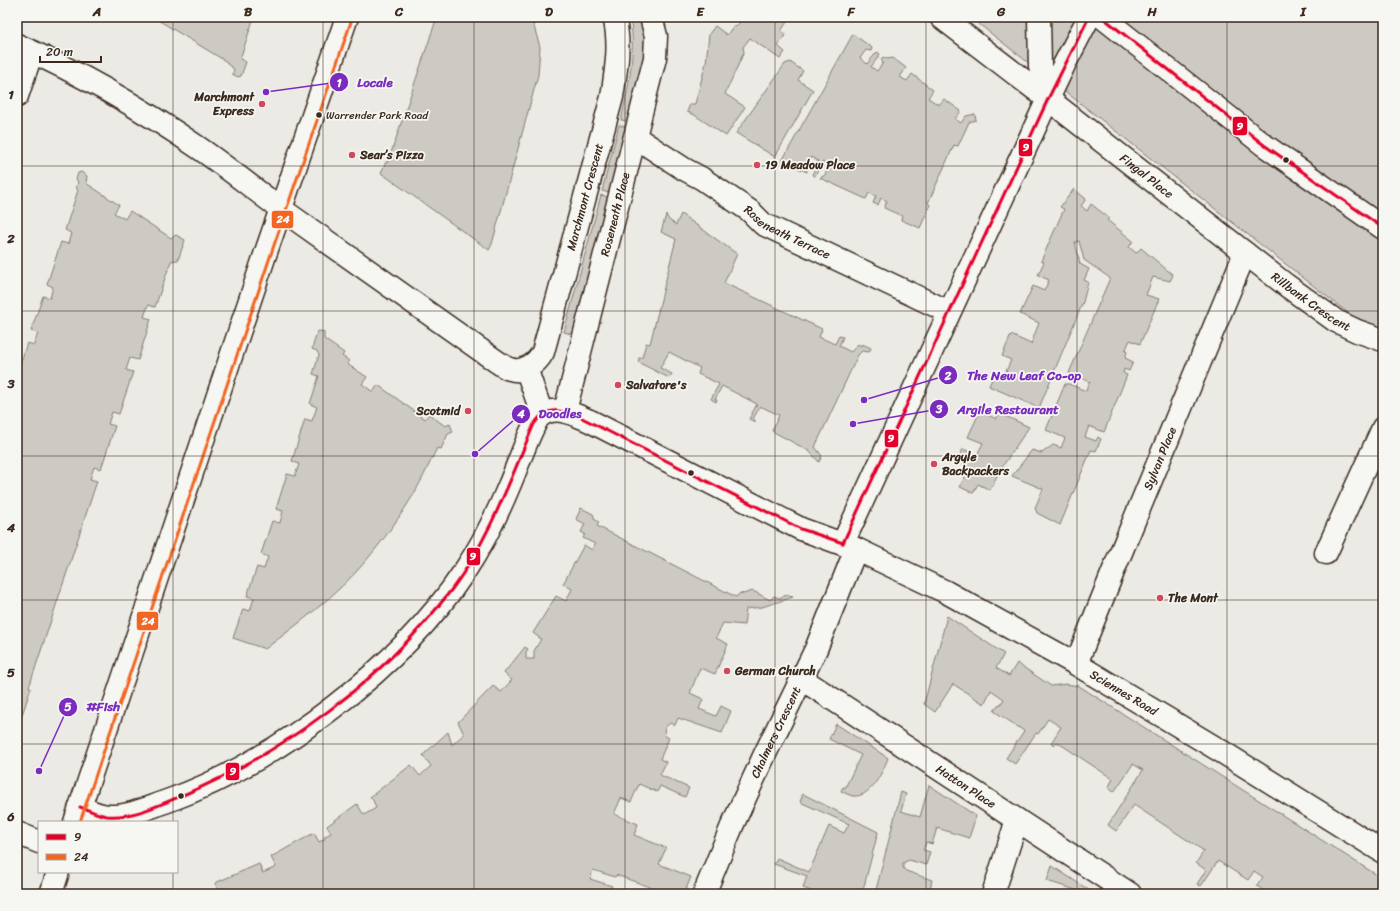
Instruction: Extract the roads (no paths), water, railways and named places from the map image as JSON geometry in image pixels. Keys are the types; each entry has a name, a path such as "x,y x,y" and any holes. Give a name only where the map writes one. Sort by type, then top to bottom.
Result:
{"street":[{"path":"17,96 24,48 91,82 132,105 220,163 282,209 496,361 511,370 526,368 540,416 484,539 464,571 438,606 393,655 359,685 316,719 274,748 230,773 182,796 147,809 114,816 78,814 282,209 347,17"},
{"name":"Marchmont Crescent","path":"526,368 536,362 543,352 612,97 617,62 617,34 614,17"},
{"name":"Roseneath Place","path":"565,411 655,58 656,36 651,17"},
{"name":"Fingal Place","path":"940,17 1048,99 1245,253"},
{"path":"1039,17 1040,66 1048,99"},
{"name":"Chalmers Crescent","path":"704,894 738,812 802,679 831,613 850,546 949,312 1064,65 1090,17"},
{"path":"1102,17 1264,145 1383,228"},
{"name":"Roseneath Terrace","path":"635,137 684,169 714,186 750,211 763,224 949,312"},
{"name":"Rillbank Crescent","path":"1245,253 1336,321 1383,340"},
{"name":"Sylvan Place","path":"1076,664 1245,253"},
{"path":"540,416 553,410 565,411"},
{"name":"Sciennes Road","path":"565,411 590,421 801,529 850,546 946,592 1076,664 1224,753 1383,852"},
{"path":"1326,552 1383,428"},
{"name":"Hatton Place","path":"802,679 1130,894"},
{"path":"993,894 1017,820"},
{"path":"17,833 38,842"},
{"path":"51,894 58,873"}],"place":[{"name":"Locale","path":"266,92"},
{"name":"Marchmont Express","path":"262,104"},
{"name":"Warrender Park Road","path":"319,115"},
{"name":"Sear’s Pizza","path":"352,155"},
{"name":"19 Meadow Place","path":"757,165"},
{"name":"Salvatore's","path":"618,385"},
{"name":"The New Leaf Co-op","path":"864,400"},
{"name":"Scotmid","path":"468,411"},
{"name":"Argile Restaurant","path":"853,424"},
{"name":"Doodles","path":"475,454"},
{"name":"Argyle Backpackers","path":"934,464"},
{"name":"The Mont","path":"1160,598"},
{"name":"German Church","path":"727,671"},
{"name":"#Fish","path":"39,771"}]}
